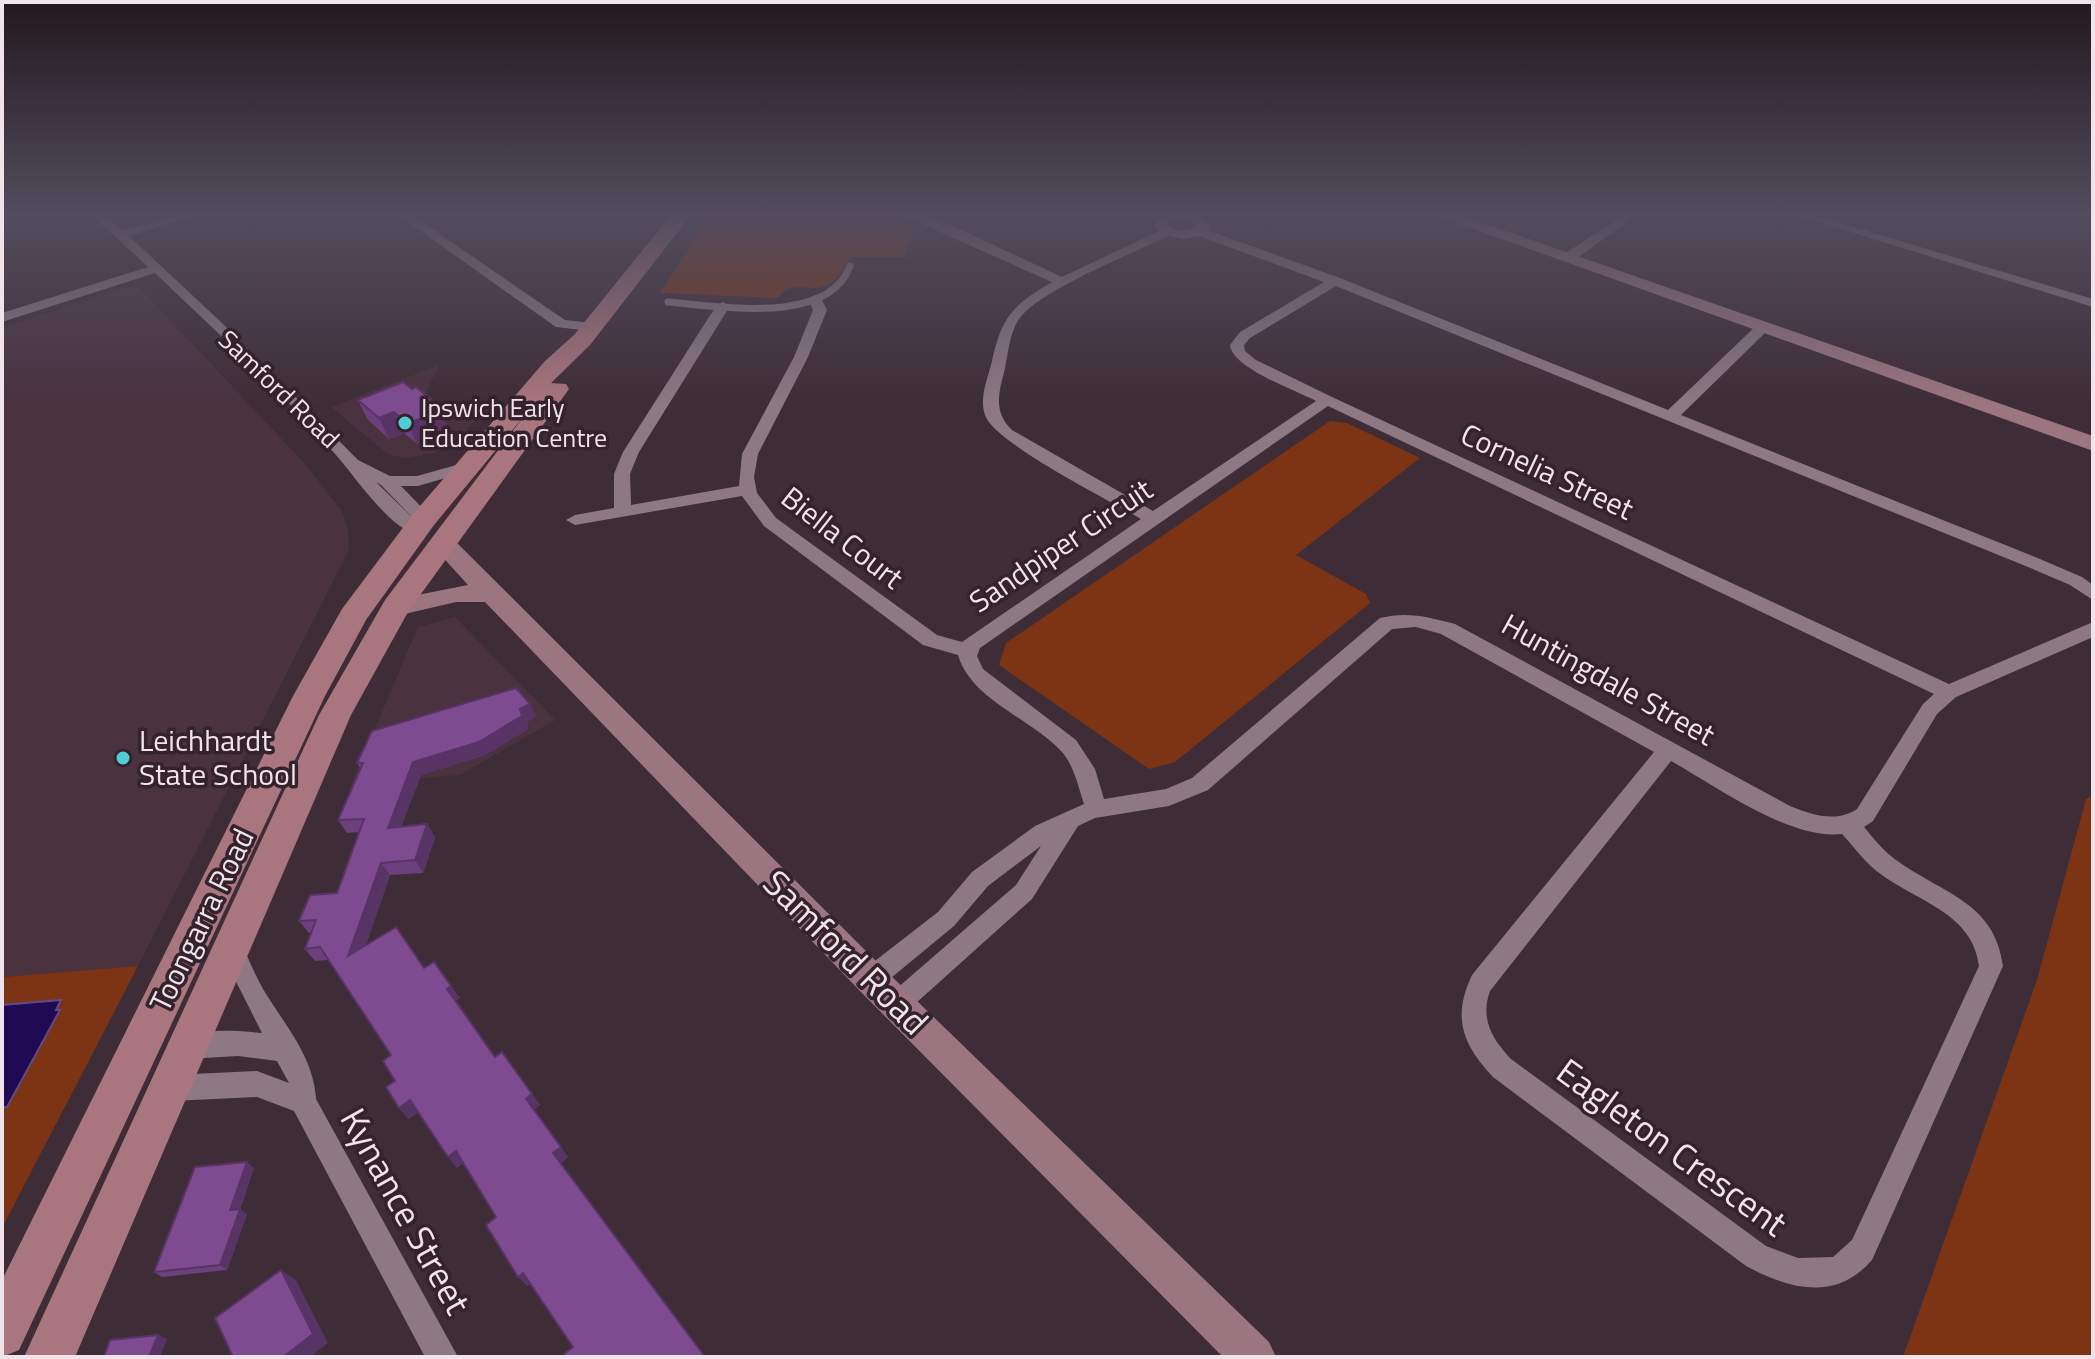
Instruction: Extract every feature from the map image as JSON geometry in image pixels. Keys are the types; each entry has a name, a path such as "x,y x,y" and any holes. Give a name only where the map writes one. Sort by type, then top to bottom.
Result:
{"main road":[{"name":"Toongarra Road","path":"2,1333 164,1067 230,946 335,715 396,607 427,530 467,467 553,366 587,333 630,278"},
{"name":"Toongarra Road","path":"49,1357 315,685 353,616 427,530 533,425 573,367 587,333"}],"street":[{"path":"2,318 126,278"},
{"name":"Samford Road","path":"165,278 355,464 387,481 427,530 884,991 1254,1357"},
{"path":"495,278 561,324 587,333"},
{"path":"1054,278 1064,283"},
{"path":"1072,278 1024,305 1013,317 990,396 992,418 1023,445 1152,518"},
{"path":"1329,278 2063,575 2093,594"},
{"path":"1626,278 2093,444"},
{"path":"2012,278 2093,303"},
{"name":"Cornelia Street","path":"1335,281 1245,335 1237,345 1238,353 1246,360 1327,400 1949,692"},
{"name":"Biella Court","path":"815,299 820,310 801,357 750,454 746,477 748,490 759,511 770,522 930,640 968,651"},
{"path":"623,512 622,474 631,452 723,306"},
{"path":"1671,416 1763,327"},
{"name":"Sandpiper Circuit","path":"1096,808 1084,769 1069,746 975,673 968,651 983,633 1327,400"},
{"name":"Samford Road","path":"355,464 364,482 427,530"},
{"path":"387,481 418,481 467,467"},
{"path":"575,520 748,490"},
{"path":"396,607 456,593 492,594"},
{"name":"Huntingdale Street","path":"884,991 980,879 1043,832 1096,808 1169,797 1200,784 1379,628 1406,620 1448,629 1795,818 1819,825 1847,824"},
{"path":"1847,824 1865,815 1930,709 1949,692 2093,629"},
{"name":"Eagleton Crescent","path":"1668,749 1481,983 1473,999 1472,1018 1482,1044 1502,1068 1756,1256 1804,1274 1834,1273 1845,1268 1862,1250 1991,966 1988,947 1963,914 1885,865 1847,824"},
{"path":"884,991 1024,892 1069,821"},
{"name":"Kynance Street","path":"230,946 252,993 302,1078 303,1101 442,1357"},
{"path":"164,1067 226,1042 260,1043 288,1051"},
{"path":"164,1067 257,1084 303,1101"}],"lane":[{"path":"668,302 769,308 815,299 843,283 845,278"}],"shaded area":[{"path":"669,278 837,278 819,288 789,289 778,298 660,293"},
{"name":"Leichhardt State School","path":"137,285 307,466 341,510 348,529 349,550 138,966 2,977 2,327"},
{"path":"439,365 423,400 488,404 464,434 435,453 406,458 389,455 331,407"},
{"path":"1330,421 1347,423 1420,458 1296,555 1366,594 1370,603 1175,762 1149,769 999,665 1006,643"},
{"path":"455,617 555,720 460,775 352,783 418,627"},
{"path":"2093,796 2093,1357 1903,1357 2037,980 2086,799"},
{"path":"138,966 2,1228 2,977"},
{"path":"61,1000 56,1010 60,1010 7,1107 2,1107 2,1005"}],"building":[{"path":"403,382 412,389 416,387 439,406 434,408 437,411 408,424 394,412 379,418 358,400"},
{"path":"516,688 530,704 520,709 522,716 479,742 413,762 388,828 427,824 415,860 381,863 348,956 396,927 424,968 434,962 451,986 447,989 495,1057 502,1052 532,1094 526,1099 561,1147 553,1153 705,1357 566,1357 564,1354 573,1347 523,1273 518,1277 486,1225 496,1217 456,1151 448,1157 410,1100 399,1108 386,1087 395,1081 383,1061 391,1055 320,947 305,949 316,920 299,921 310,895 337,893 364,819 338,820 363,763 357,763 372,731"},
{"path":"247,1162 230,1210 240,1209 220,1265 154,1272 195,1167"},
{"path":"281,1270 313,1334 283,1357 233,1357 215,1318"},
{"path":"158,1335 149,1357 104,1357 110,1340"}],"place":[{"name":"Ipswich Early Education Centre","path":"405,423"},
{"name":"Leichhardt State School","path":"123,758"}]}
